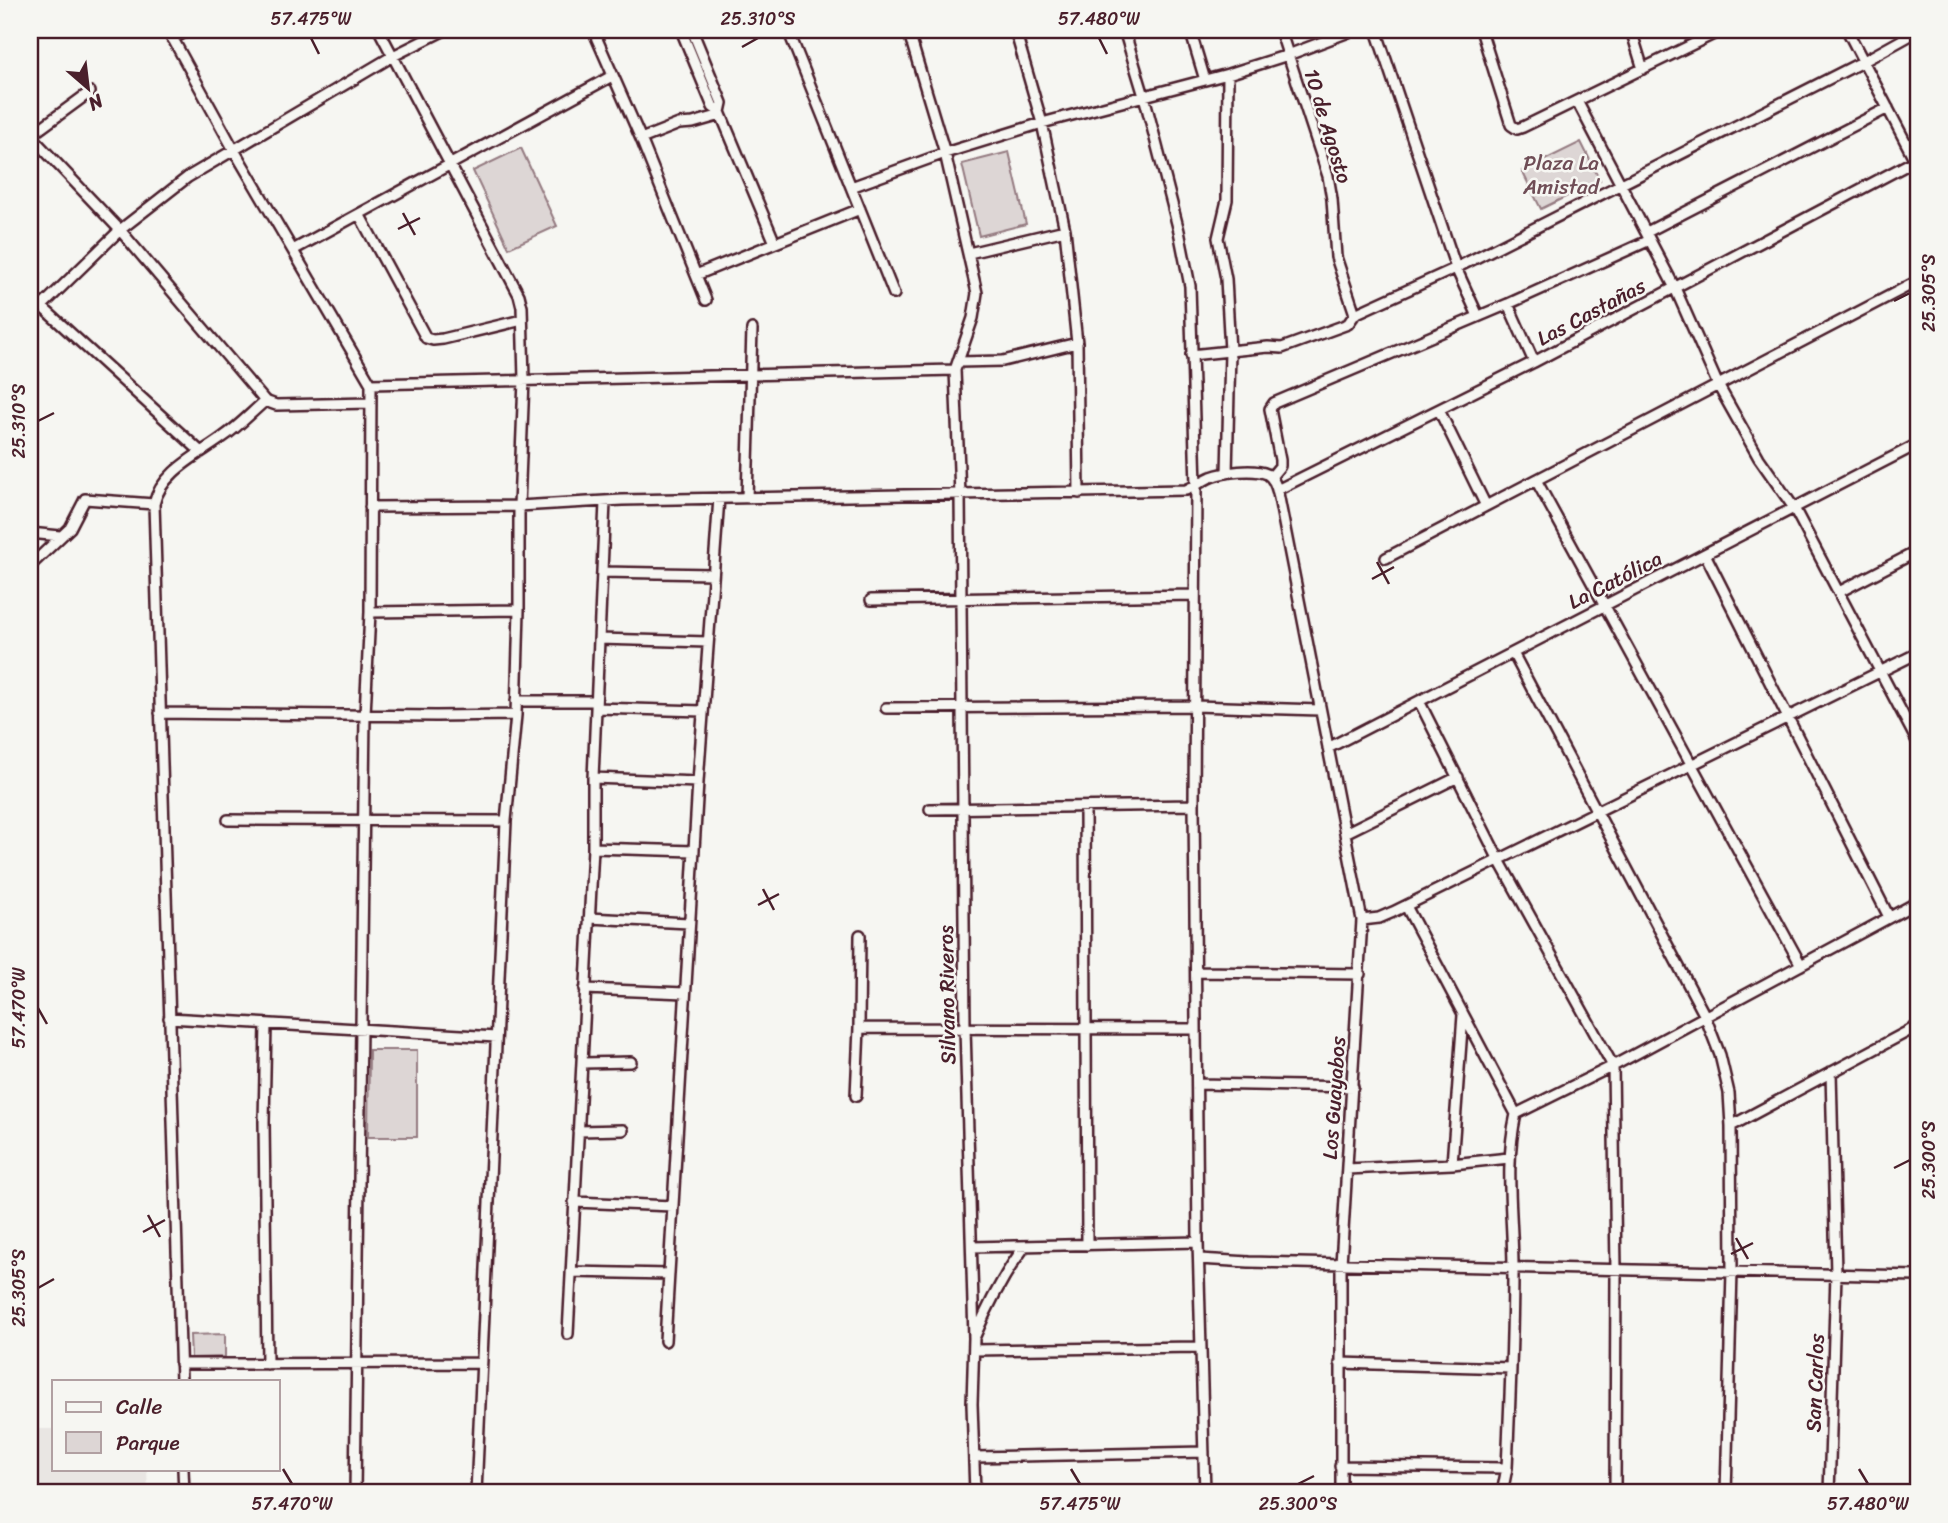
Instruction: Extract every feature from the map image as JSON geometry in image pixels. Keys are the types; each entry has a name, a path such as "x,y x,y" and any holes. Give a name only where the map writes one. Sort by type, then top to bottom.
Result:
{"street":[{"path":"188,30 170,34 234,150 371,384 370,612 365,715 355,1493"},
{"path":"379,30 519,295 522,307 524,380 516,715 506,821 476,1493"},
{"path":"42,306 120,230 188,177 393,56 445,30"},
{"path":"593,30 641,139 706,300"},
{"path":"681,30 713,107 721,113"},
{"path":"692,30 722,103 721,113 775,243"},
{"path":"788,30 894,294"},
{"name":"Silvano Riveros","path":"908,30 945,153 977,293 972,318 956,366 960,495 965,1028 974,1338 972,1404 975,1493"},
{"path":"1015,30 1042,123 1065,230 1077,343 1079,493"},
{"path":"1124,30 1190,286 1196,486 1194,805 1198,1242 1205,1493"},
{"path":"1190,30 1205,80"},
{"name":"10 de Agosto","path":"1280,30 1328,176 1336,257 1355,314"},
{"path":"851,187 945,153 1042,123 1228,74 1354,30"},
{"path":"1376,30 1456,268 1478,316"},
{"path":"1481,30 1511,125 1517,129 1722,30"},
{"path":"1631,30 1643,69"},
{"path":"1847,30 1917,161"},
{"path":"1191,355 1282,348 1348,324 1355,314 1456,268 1918,32"},
{"path":"1227,472 1230,351 1226,279 1218,237 1227,200 1228,74"},
{"path":"293,250 612,76"},
{"path":"90,92 30,136 120,230 265,401 276,405 370,403"},
{"path":"1577,101 1675,288 1718,385 1759,458 1794,508 1918,743"},
{"path":"370,507 519,506 719,498 1186,490 1227,472 1265,473 1271,477 1280,466 1270,409 1273,403 1508,304 1649,236 1888,108"},
{"path":"641,139 679,124 693,124 721,113"},
{"name":"Las Castañas","path":"1277,490 1534,362 1917,161"},
{"path":"696,275 860,209"},
{"path":"359,214 426,338 443,339 522,320"},
{"path":"969,253 1065,230"},
{"path":"1386,558 1918,281"},
{"path":"30,296 201,452"},
{"path":"1508,304 1534,362"},
{"path":"747,498 752,328"},
{"path":"371,384 750,375 956,366 1003,361 1077,343"},
{"path":"181,1380 154,504 157,492 167,479 225,437 265,401"},
{"path":"1439,410 1486,506"},
{"name":"La Católica","path":"1328,748 1918,444"},
{"name":"Los Guayabos","path":"1271,477 1277,490 1362,920 1341,1264 1341,1493"},
{"path":"1536,480 1801,965"},
{"path":"665,1341 698,782 719,498"},
{"path":"30,566 70,528 85,499 154,504"},
{"path":"568,1335 593,848 593,778 605,502"},
{"path":"30,533 60,536"},
{"path":"1839,592 1918,551"},
{"path":"1705,554 1889,918"},
{"path":"601,572 713,574"},
{"path":"871,600 1195,595"},
{"path":"370,612 519,610"},
{"path":"599,639 708,642"},
{"path":"1513,653 1705,1016 1720,1055 1729,1093 1731,1126 1732,1271 1726,1493"},
{"path":"1362,920 1379,918 1406,906 1918,653"},
{"path":"516,701 703,711"},
{"path":"1419,701 1499,860 1613,1066 1615,1493"},
{"path":"886,708 1195,706 1320,710"},
{"path":"160,713 516,715"},
{"path":"1345,833 1458,777"},
{"path":"593,778 698,782"},
{"path":"930,809 1194,805"},
{"path":"1084,807 1087,1245"},
{"path":"228,820 506,821"},
{"path":"593,848 694,851"},
{"path":"1516,1114 1613,1066 1918,902"},
{"path":"1406,906 1516,1114 1509,1158 1513,1268 1511,1368 1507,1468 1502,1493"},
{"path":"589,918 689,923"},
{"path":"856,1096 860,935"},
{"path":"1196,972 1360,974"},
{"path":"586,989 685,993"},
{"path":"1452,1164 1463,1013"},
{"path":"169,1018 496,1037"},
{"path":"266,1024 264,1122 267,1364"},
{"path":"1731,1126 1918,1026"},
{"path":"859,1028 1196,1029"},
{"path":"582,1063 631,1062"},
{"name":"San Carlos","path":"1829,1493 1836,1274 1831,1072"},
{"path":"1198,1084 1353,1087"},
{"path":"578,1131 623,1130"},
{"path":"1347,1169 1452,1164 1509,1158"},
{"path":"574,1202 673,1206"},
{"path":"972,1247 1198,1242"},
{"path":"974,1338 988,1303 1008,1269 1026,1246"},
{"path":"1199,1259 1918,1276"},
{"path":"571,1272 669,1274"},
{"path":"974,1350 1200,1348"},
{"path":"180,1364 480,1363"},
{"path":"1340,1363 1511,1368"},
{"path":"975,1457 1204,1452"},
{"path":"1340,1466 1507,1468"},
{"path":"183,1470 184,1493"}],"shaded area":[{"path":"30,1429 52,1429 52,1470 147,1470 148,1493 30,1493"}],"green space":[{"name":"Plaza La Amistad","path":"1581,142 1600,180 1541,209 1522,171"},
{"path":"521,148 557,226 509,248 473,171"},
{"path":"1009,152 1026,224 979,236 962,164"},
{"path":"369,1050 417,1050 417,1137 368,1137"},
{"path":"225,1334 225,1357 191,1358 190,1335"}]}
